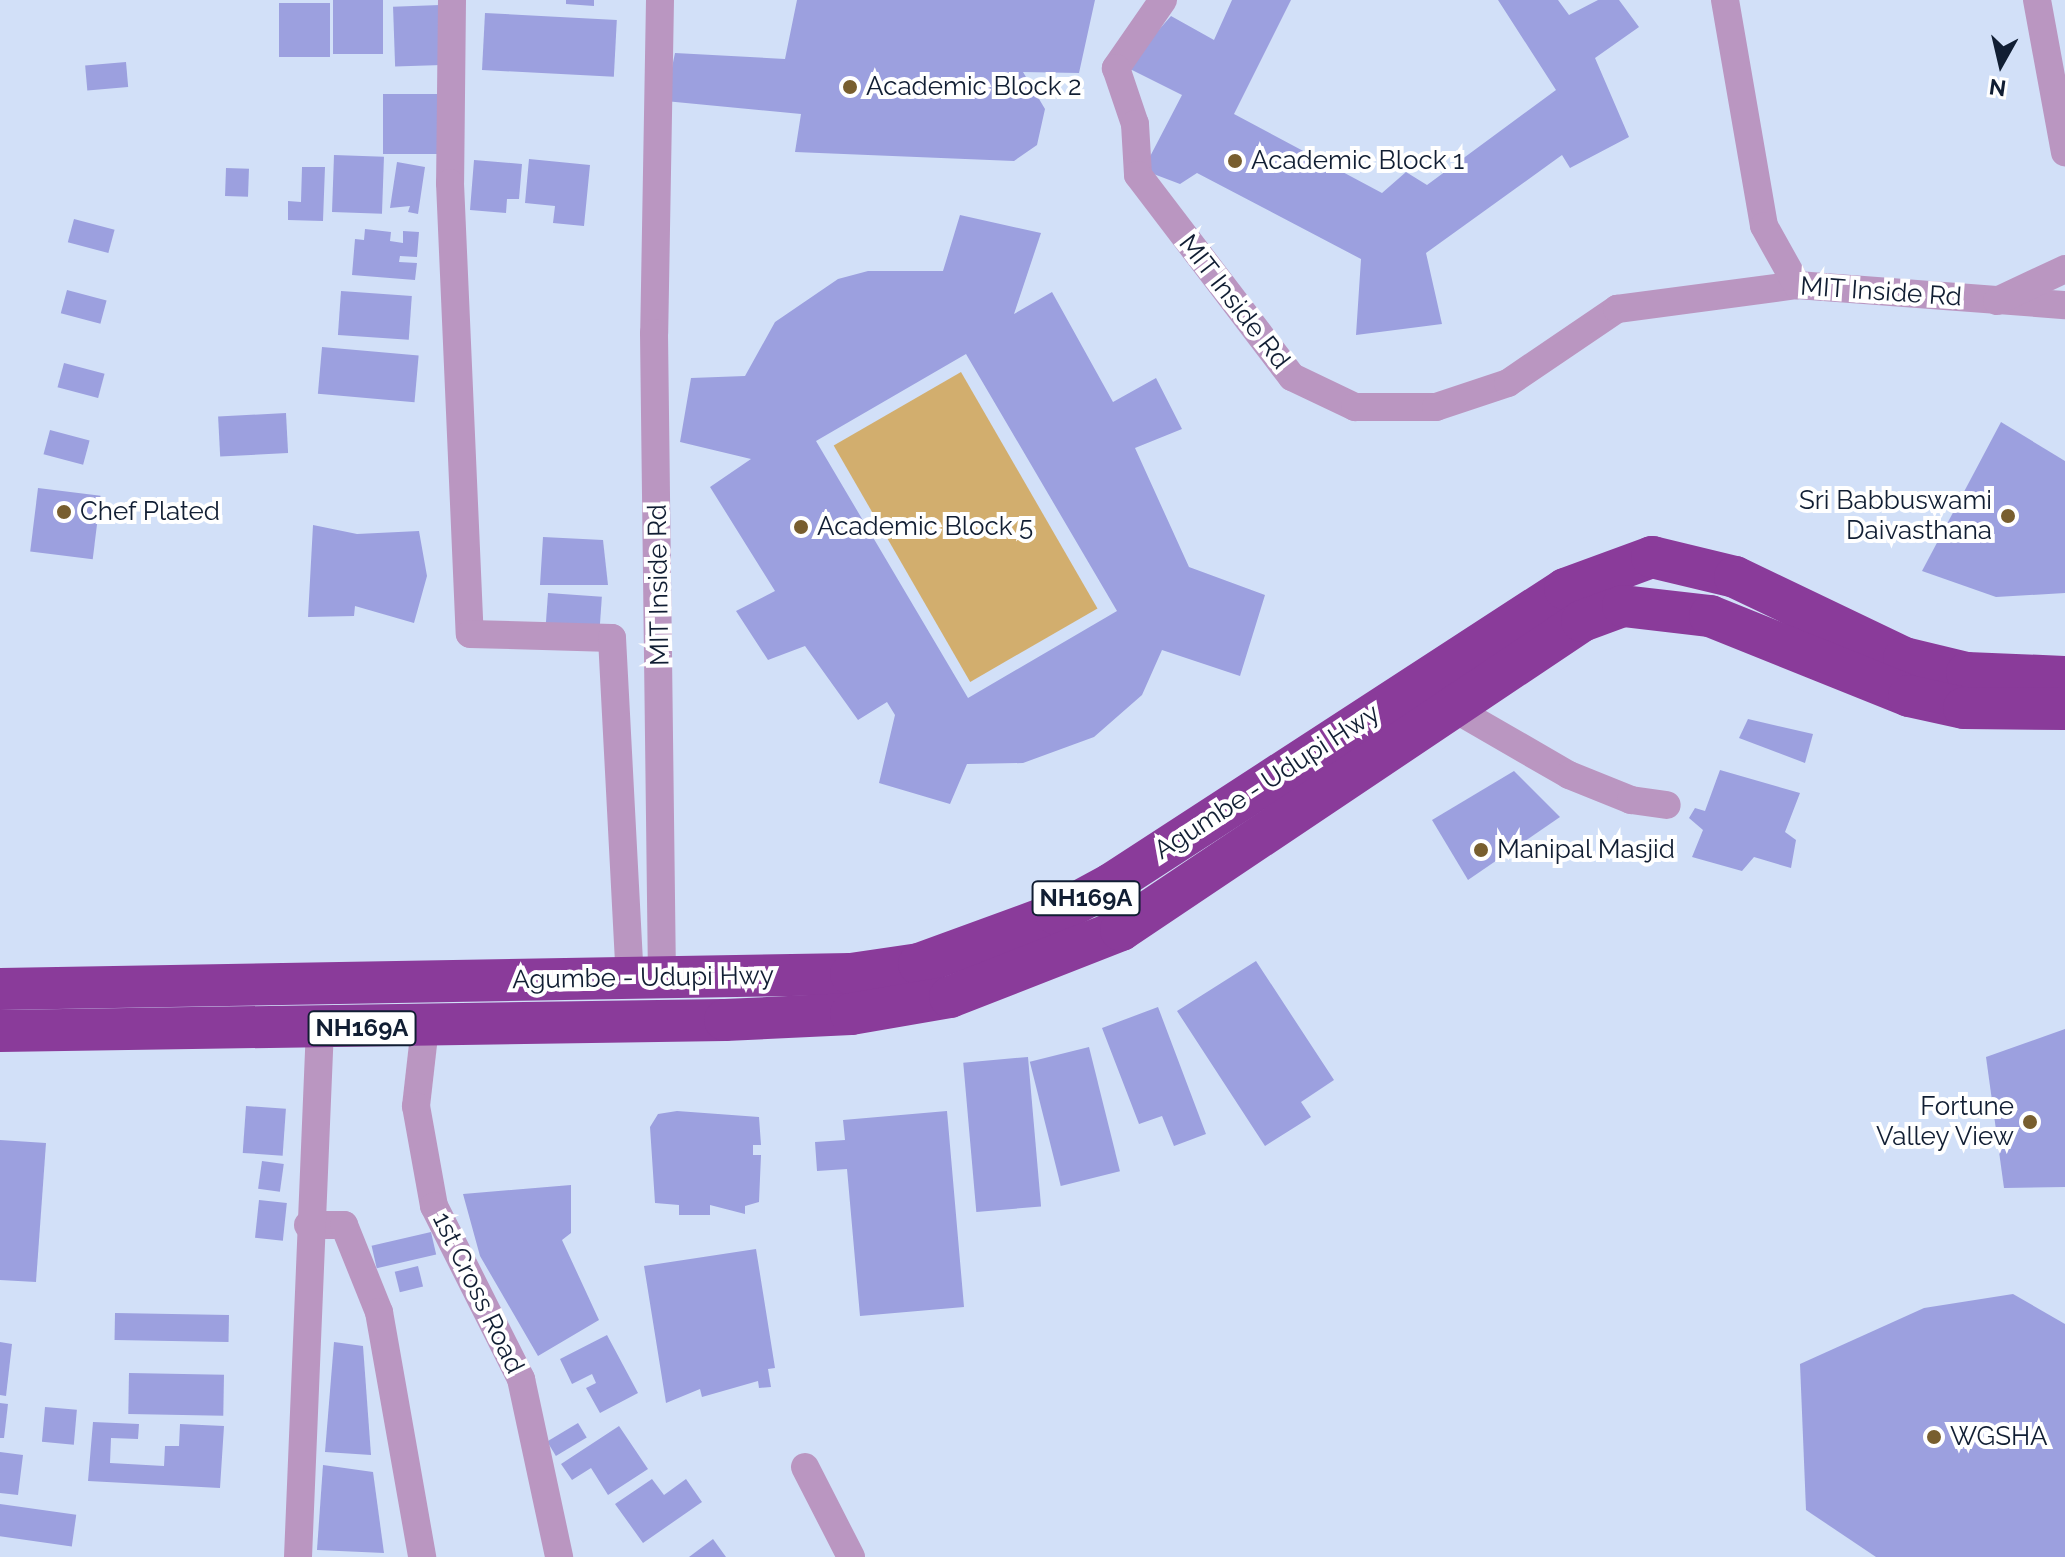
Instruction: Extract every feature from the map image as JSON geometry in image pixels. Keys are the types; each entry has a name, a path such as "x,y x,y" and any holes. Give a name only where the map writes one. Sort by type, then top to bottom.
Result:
{"highway":[{"name":"Agumbe - Udupi Hwy","path":"0,989 851,974 919,964 1056,914 1565,589 1652,557 1735,577 1904,658 1967,673 2065,677"},
{"name":"Agumbe - Udupi Hwy","path":"425,1027 725,1020 903,1008 1065,958 1121,930 1582,621 1623,606 1710,616 1923,699 1964,708 2065,709"},
{"name":"NH169A","path":"0,1031 425,1027"}],"street":[{"path":"452,0 450,183 470,634 612,638 646,978"},
{"name":"MIT Inside Rd","path":"646,978 660,0"},
{"name":"MIT Inside Rd","path":"1163,0 1116,68 1135,124 1138,175 1292,377 1355,407 1436,407 1508,383 1617,309 1797,285 1993,303 2065,305"},
{"path":"1725,0 1764,226 1797,285"},
{"path":"2037,0 2065,152"},
{"name":"MIT Inside Rd","path":"1993,303 2065,269"},
{"path":"1453,708 1569,775 1631,800 1667,805"},
{"name":"1st Cross Road","path":"425,1027 416,1106 434,1206 521,1379 559,1557"},
{"path":"298,1557 308,1225 320,1028"},
{"path":"308,1225 344,1225 379,1312 422,1557"},
{"path":"805,1467 851,1557"}],"shaded area":[{"path":"961,372 1098,608 970,682 834,446"}],"building":[{"path":"333,0 383,0 383,54 333,54"},
{"path":"566,0 594,0 594,6 566,4"},
{"name":"Academic Block 2","path":"797,0 1095,0 1079,73 1023,72 1045,109 1037,145 1014,161 795,152 801,114 665,101 675,53 785,59"},
{"name":"Academic Block 1","path":"1232,0 1291,0 1234,114 1382,193 1406,172 1427,185 1556,90 1498,0 1558,0 1569,15 1598,0 1619,0 1639,27 1595,58 1629,137 1570,168 1562,155 1426,253 1442,324 1356,335 1361,259 1197,173 1180,184 1143,170 1182,95 1126,67 1171,16 1214,40"},
{"path":"279,3 330,3 330,57 279,57"},
{"path":"440,5 442,65 395,67 393,7"},
{"path":"485,13 617,20 614,77 482,70"},
{"path":"126,62 128,87 87,90 85,66"},
{"path":"383,94 439,94 439,154 383,154"},
{"path":"334,155 384,157 382,214 332,212"},
{"path":"529,159 590,165 584,226 553,223 555,206 525,203"},
{"path":"474,160 522,164 519,199 507,199 506,213 470,210"},
{"path":"397,162 425,167 418,214 408,212 410,206 390,208"},
{"path":"302,167 325,167 323,221 288,220 288,201 301,202"},
{"path":"226,168 249,169 248,197 225,196"},
{"name":"Academic Block 5","path":"960,215 1041,233 1014,314 1052,292 1113,402 1156,378 1182,429 1135,448 1189,567 1265,595 1240,676 1162,650 1142,695 1094,737 1023,763 967,764 950,804 879,783 895,715 887,702 858,720 805,646 768,660 736,611 775,591 710,487 751,459 680,442 691,378 745,376 775,322 838,279 868,271 943,271","holes":["966,354 1117,611 968,698 816,441"]},
{"path":"74,219 115,230 108,253 68,242"},
{"path":"365,229 391,232 390,241 403,243 403,231 419,232 417,257 400,256 399,262 417,263 415,280 352,275 355,239 364,240"},
{"path":"67,290 107,301 100,324 61,313"},
{"path":"341,291 412,296 409,340 338,335"},
{"path":"322,347 419,355 415,402 318,394"},
{"path":"64,363 105,374 98,398 58,387"},
{"path":"286,413 288,453 220,457 218,417"},
{"name":"Sri Babbuswami Daivasthana","path":"2001,422 2065,461 2065,593 1996,597 1922,571"},
{"path":"50,430 90,441 83,465 44,454"},
{"name":"Chef Plated","path":"38,488 101,496 93,559 30,552"},
{"path":"313,525 357,534 419,531 427,576 414,623 355,606 354,616 308,617"},
{"path":"543,537 603,540 608,585 540,585"},
{"path":"548,593 602,597 600,628 546,624"},
{"path":"1748,719 1813,734 1805,763 1739,738"},
{"path":"1720,770 1800,793 1785,832 1796,840 1791,868 1754,857 1742,871 1692,857 1703,830 1689,818 1695,808 1705,811"},
{"name":"Manipal Masjid","path":"1514,771 1560,817 1468,880 1432,820"},
{"path":"1256,961 1334,1080 1301,1102 1311,1117 1265,1146 1177,1011"},
{"path":"1158,1007 1206,1134 1174,1146 1162,1116 1139,1124 1102,1028"},
{"name":"Fortune Valley View","path":"2065,1029 2065,1187 2004,1188 1986,1057"},
{"path":"1089,1047 1120,1171 1061,1186 1030,1062"},
{"path":"1028,1057 1041,1206 976,1212 963,1063"},
{"path":"246,1106 286,1109 283,1156 243,1153"},
{"path":"677,1111 759,1117 761,1145 753,1145 753,1155 761,1155 759,1202 745,1206 745,1214 710,1205 710,1215 679,1215 679,1205 655,1203 650,1127 658,1114"},
{"path":"947,1111 964,1307 860,1316 847,1169 817,1171 815,1142 845,1140 843,1120"},
{"path":"0,1140 46,1143 36,1282 0,1280"},
{"path":"262,1161 284,1164 280,1192 258,1189"},
{"path":"571,1185 571,1233 562,1240 599,1320 538,1356 480,1256 463,1194"},
{"path":"259,1200 287,1203 283,1241 255,1238"},
{"path":"431,1232 436,1254 377,1268 372,1246"},
{"path":"756,1249 775,1368 768,1369 771,1387 759,1388 758,1381 702,1397 700,1389 666,1403 644,1266"},
{"path":"418,1266 423,1286 400,1292 395,1272"},
{"name":"WGSHA","path":"2013,1294 2065,1324 2065,1557 1876,1557 1806,1510 1800,1364 1924,1308"},
{"path":"115,1313 229,1315 229,1342 115,1340"},
{"path":"607,1335 638,1393 600,1413 586,1388 596,1383 592,1374 572,1384 560,1359"},
{"path":"0,1342 12,1344 6,1396 0,1395"},
{"path":"334,1342 363,1346 371,1455 325,1452"},
{"path":"129,1373 224,1375 223,1416 128,1414"},
{"path":"0,1403 8,1404 4,1438 0,1438"},
{"path":"45,1407 77,1410 74,1445 42,1442"},
{"path":"93,1422 139,1424 138,1439 111,1438 110,1463 164,1466 165,1446 179,1446 180,1424 224,1426 220,1488 88,1481"},
{"path":"578,1423 587,1438 556,1456 547,1442"},
{"path":"619,1426 648,1469 608,1495 591,1468 572,1480 561,1464"},
{"path":"0,1452 23,1455 18,1495 0,1493"},
{"path":"323,1465 373,1472 384,1553 317,1550"},
{"path":"652,1479 664,1495 686,1479 702,1502 643,1543 615,1504"},
{"path":"0,1504 76,1515 72,1546 0,1536"},
{"path":"713,1539 726,1557 689,1557"}],"place":[{"name":"Academic Block 2","path":"850,87"},
{"name":"Academic Block 1","path":"1235,161"},
{"name":"Chef Plated","path":"64,512"},
{"name":"Sri Babbuswami Daivasthana","path":"2008,516"},
{"name":"Academic Block 5","path":"801,527"},
{"name":"Manipal Masjid","path":"1481,850"},
{"name":"Fortune Valley View","path":"2030,1122"},
{"name":"WGSHA","path":"1934,1437"}]}
